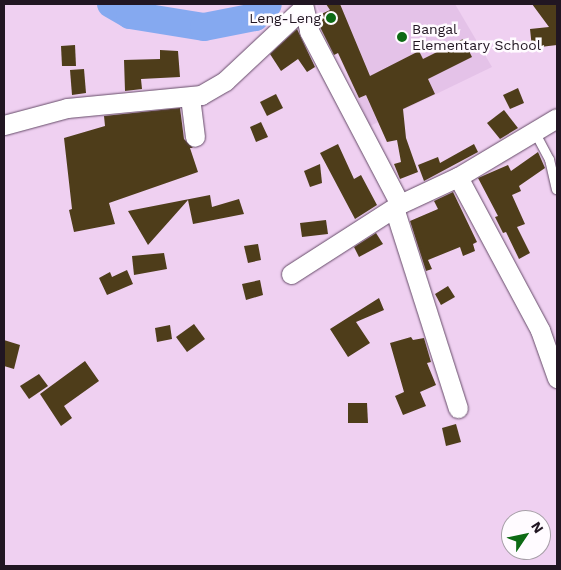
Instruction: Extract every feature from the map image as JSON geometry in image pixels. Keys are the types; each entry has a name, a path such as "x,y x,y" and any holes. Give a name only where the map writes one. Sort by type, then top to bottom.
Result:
{"street":[{"path":"4,125 67,108 201,95 225,81 303,6"},
{"path":"303,6 309,31 398,208 458,408"},
{"path":"190,97 194,138"},
{"path":"291,274 398,208 458,177 557,118"},
{"path":"458,177 540,330 557,378"}],"lane":[{"path":"534,131 552,168 556,189"}],"shaded area":[{"name":"Bangal Elementary School","path":"316,4 455,4 492,67 370,126"}],"building":[{"path":"326,4 340,4 370,76 419,51 423,59 463,39 472,57 428,79 435,94 403,109 406,138 418,172 400,179 394,164 401,162 397,140 387,142 366,95 359,98 338,53 334,55 320,27 317,16 330,10"},
{"path":"532,4 557,4 557,45 532,48 530,29 549,27"},
{"path":"297,29 315,67 307,72 298,59 281,71 270,54"},
{"path":"75,45 76,66 62,66 61,46"},
{"path":"160,50 178,51 180,77 141,79 142,89 125,91 124,60 160,59"},
{"path":"84,69 86,93 72,95 70,70"},
{"path":"518,88 524,103 510,109 503,95"},
{"path":"276,94 283,108 267,116 260,102"},
{"path":"180,108 184,139 193,148 190,148 198,172 109,203 115,224 74,232 69,210 72,209 64,138 105,126 104,116"},
{"path":"504,110 518,128 500,139 487,123"},
{"path":"261,122 268,137 256,142 250,127"},
{"path":"338,144 354,179 361,175 377,205 355,219 320,153"},
{"path":"474,144 478,152 424,181 418,165 438,157 440,163"},
{"path":"538,152 545,168 519,186 521,191 512,195 525,224 517,227 530,253 519,259 506,232 503,233 495,217 498,216 478,178 508,165 511,171"},
{"path":"320,164 322,183 310,187 304,171"},
{"path":"453,192 477,242 473,244 475,251 463,256 460,247 428,260 432,269 426,271 410,221 438,209 434,201"},
{"path":"210,195 212,207 239,199 244,214 193,224 188,200 148,245 128,211"},
{"path":"326,220 328,234 302,237 300,223"},
{"path":"376,233 383,244 359,257 354,247"},
{"path":"258,244 261,260 248,263 244,246"},
{"path":"164,253 167,269 134,275 132,256"},
{"path":"127,270 133,284 107,295 99,278 110,272 112,277"},
{"path":"260,280 263,295 246,300 242,284"},
{"path":"448,286 455,297 441,305 435,294"},
{"path":"379,298 384,310 356,322 370,343 348,357 330,329"},
{"path":"194,324 205,339 187,352 176,337"},
{"path":"170,325 172,339 157,342 155,328"},
{"path":"411,337 413,340 424,338 431,362 427,363 436,385 420,392 426,406 403,415 395,396 404,392 390,343"},
{"path":"4,340 20,345 14,369 4,366"},
{"path":"85,361 99,381 64,406 72,418 61,426 40,394"},
{"path":"39,374 48,386 29,399 20,386"},
{"path":"348,403 367,403 368,423 348,423"},
{"path":"456,424 461,442 446,446 442,428"}],"waterway":[{"path":"111,4 130,15 204,27 255,17 268,4"}],"place":[{"name":"Leng-Leng","path":"331,18"},
{"name":"Bangal Elementary School","path":"402,37"}]}
